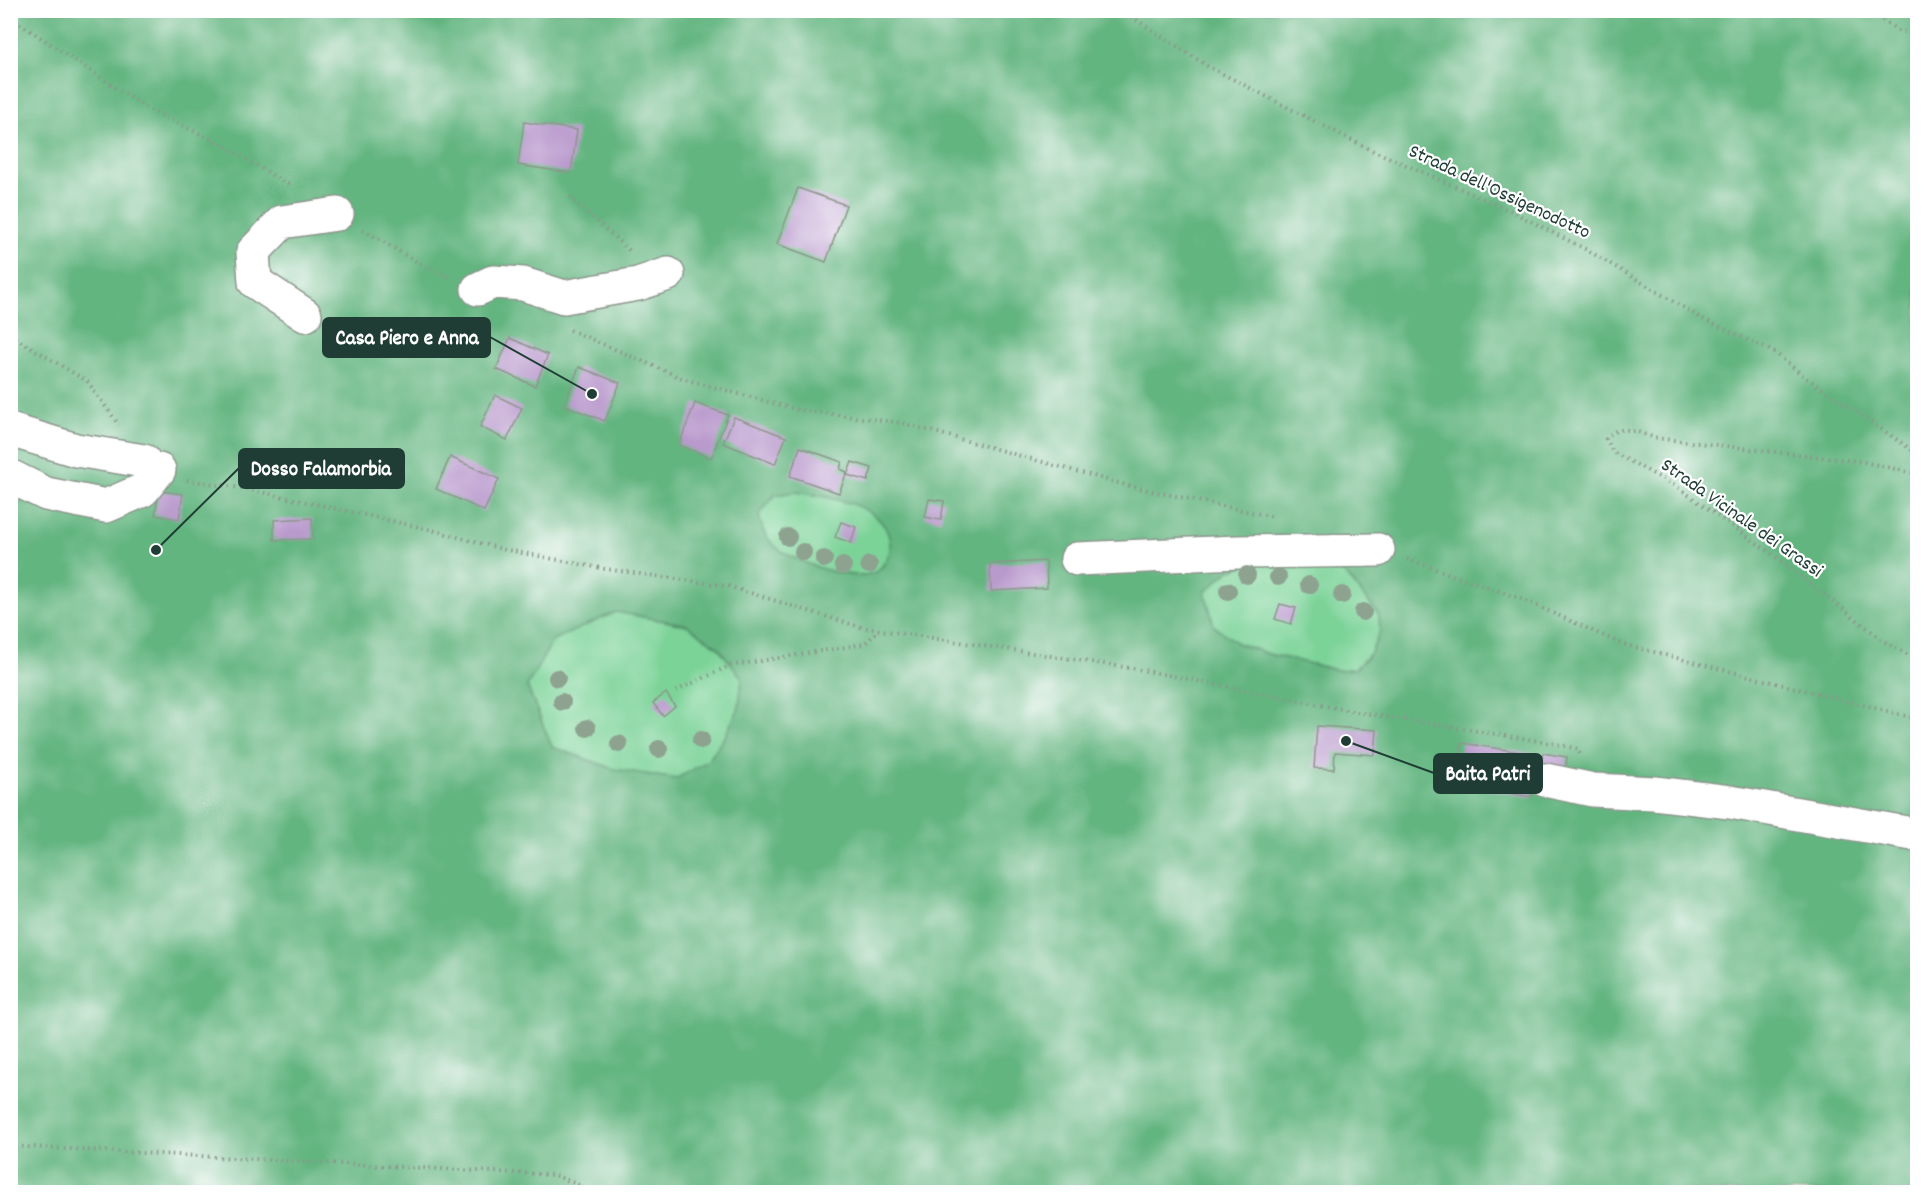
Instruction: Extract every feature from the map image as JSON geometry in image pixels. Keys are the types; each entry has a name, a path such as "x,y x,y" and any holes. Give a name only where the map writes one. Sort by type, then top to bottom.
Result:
{"lane":[{"path":"305,315 255,282 253,252 282,222 337,214"},
{"path":"478,289 493,282 523,284 564,297 638,284 668,274"},
{"path":"10,430 76,450 151,466 142,490 106,506 46,494 10,476"},
{"path":"1077,559 1238,552 1378,550"},
{"path":"1545,780 1593,790 1654,793 1731,802 1917,835"}],"path":[{"name":"Strada dell'Ossigenodotto","path":"1121,10 1209,67 1367,148 1509,210 1589,251 1701,318 1774,352 1805,377 1917,454"},
{"path":"1867,10 1898,30 1917,37"},
{"path":"10,17 146,108 223,145 420,264 478,289"},
{"path":"570,198 630,252 668,274"},
{"path":"569,329 684,379 799,410 902,423 1133,487 1277,518"},
{"path":"10,335 87,381 120,426"},
{"name":"Strada Vicinale dei Grassi","path":"1917,474 1864,462 1655,438 1636,431 1615,431 1606,439 1613,452 1677,487 1768,551 1888,644 1917,660"},
{"path":"151,466 171,477 247,489 428,529 502,549 594,567 728,586 860,627 1137,669 1356,712 1552,743 1578,749 1593,790"},
{"path":"1378,550 1524,600 1622,644 1917,719"},
{"path":"676,691 729,666 864,644 880,630"},
{"path":"10,1146 554,1176 596,1192"}],"green space":[{"path":"10,11 1917,11 1917,1192 11,1192","holes":["795,492 841,500 871,513 882,522 888,535 890,550 883,566 865,575 839,573 796,559 776,547 764,533 759,515 775,495","1281,558 1345,573 1379,615 1380,631 1371,653 1355,669 1337,670 1268,654 1237,643 1214,626 1205,592 1228,571 1251,563","616,612 687,625 718,647 742,678 739,708 725,736 708,761 676,779 614,769 552,747 527,686 553,640"]},
{"path":"795,492 841,500 871,513 882,522 888,535 890,550 883,566 865,575 839,573 796,559 776,547 764,533 759,515 775,495"},
{"path":"1281,558 1346,573 1379,615 1380,631 1371,653 1355,669 1337,670 1268,654 1237,643 1214,626 1205,592 1228,571 1251,563"},
{"path":"616,612 687,625 718,647 742,678 739,708 725,736 708,761 676,779 614,769 552,747 527,686 553,640"}],"building":[{"path":"524,122 577,130 571,173 518,165"},
{"path":"798,188 846,205 826,262 777,244"},
{"path":"510,338 548,355 535,386 496,369"},
{"path":"579,367 620,383 605,421 564,405"},
{"path":"495,395 522,408 507,440 480,427"},
{"path":"695,403 728,415 711,458 679,445"},
{"path":"734,417 786,437 775,464 723,443"},
{"path":"800,447 842,462 840,469 847,472 839,493 790,476"},
{"path":"450,457 499,479 484,511 436,489"},
{"path":"852,462 872,468 868,481 847,475"},
{"path":"159,491 183,494 179,519 155,515"},
{"path":"929,499 944,501 941,520 925,517"},
{"path":"312,518 313,539 274,540 274,520"},
{"path":"841,522 856,527 851,543 835,537"},
{"path":"1046,561 1047,588 991,591 990,564"},
{"path":"1280,604 1296,608 1291,624 1275,619"},
{"path":"666,693 675,706 663,716 653,703"},
{"path":"1317,726 1377,730 1375,755 1335,752 1334,769 1314,768"},
{"path":"1462,743 1539,755 1532,797 1455,784"},
{"path":"1543,753 1567,757 1565,773 1540,768"}],"place":[{"name":"Casa Piero e Anna","path":"592,394"},
{"name":"Dosso Falamorbia","path":"156,550"},
{"name":"Baita Patri","path":"1346,741"}]}
